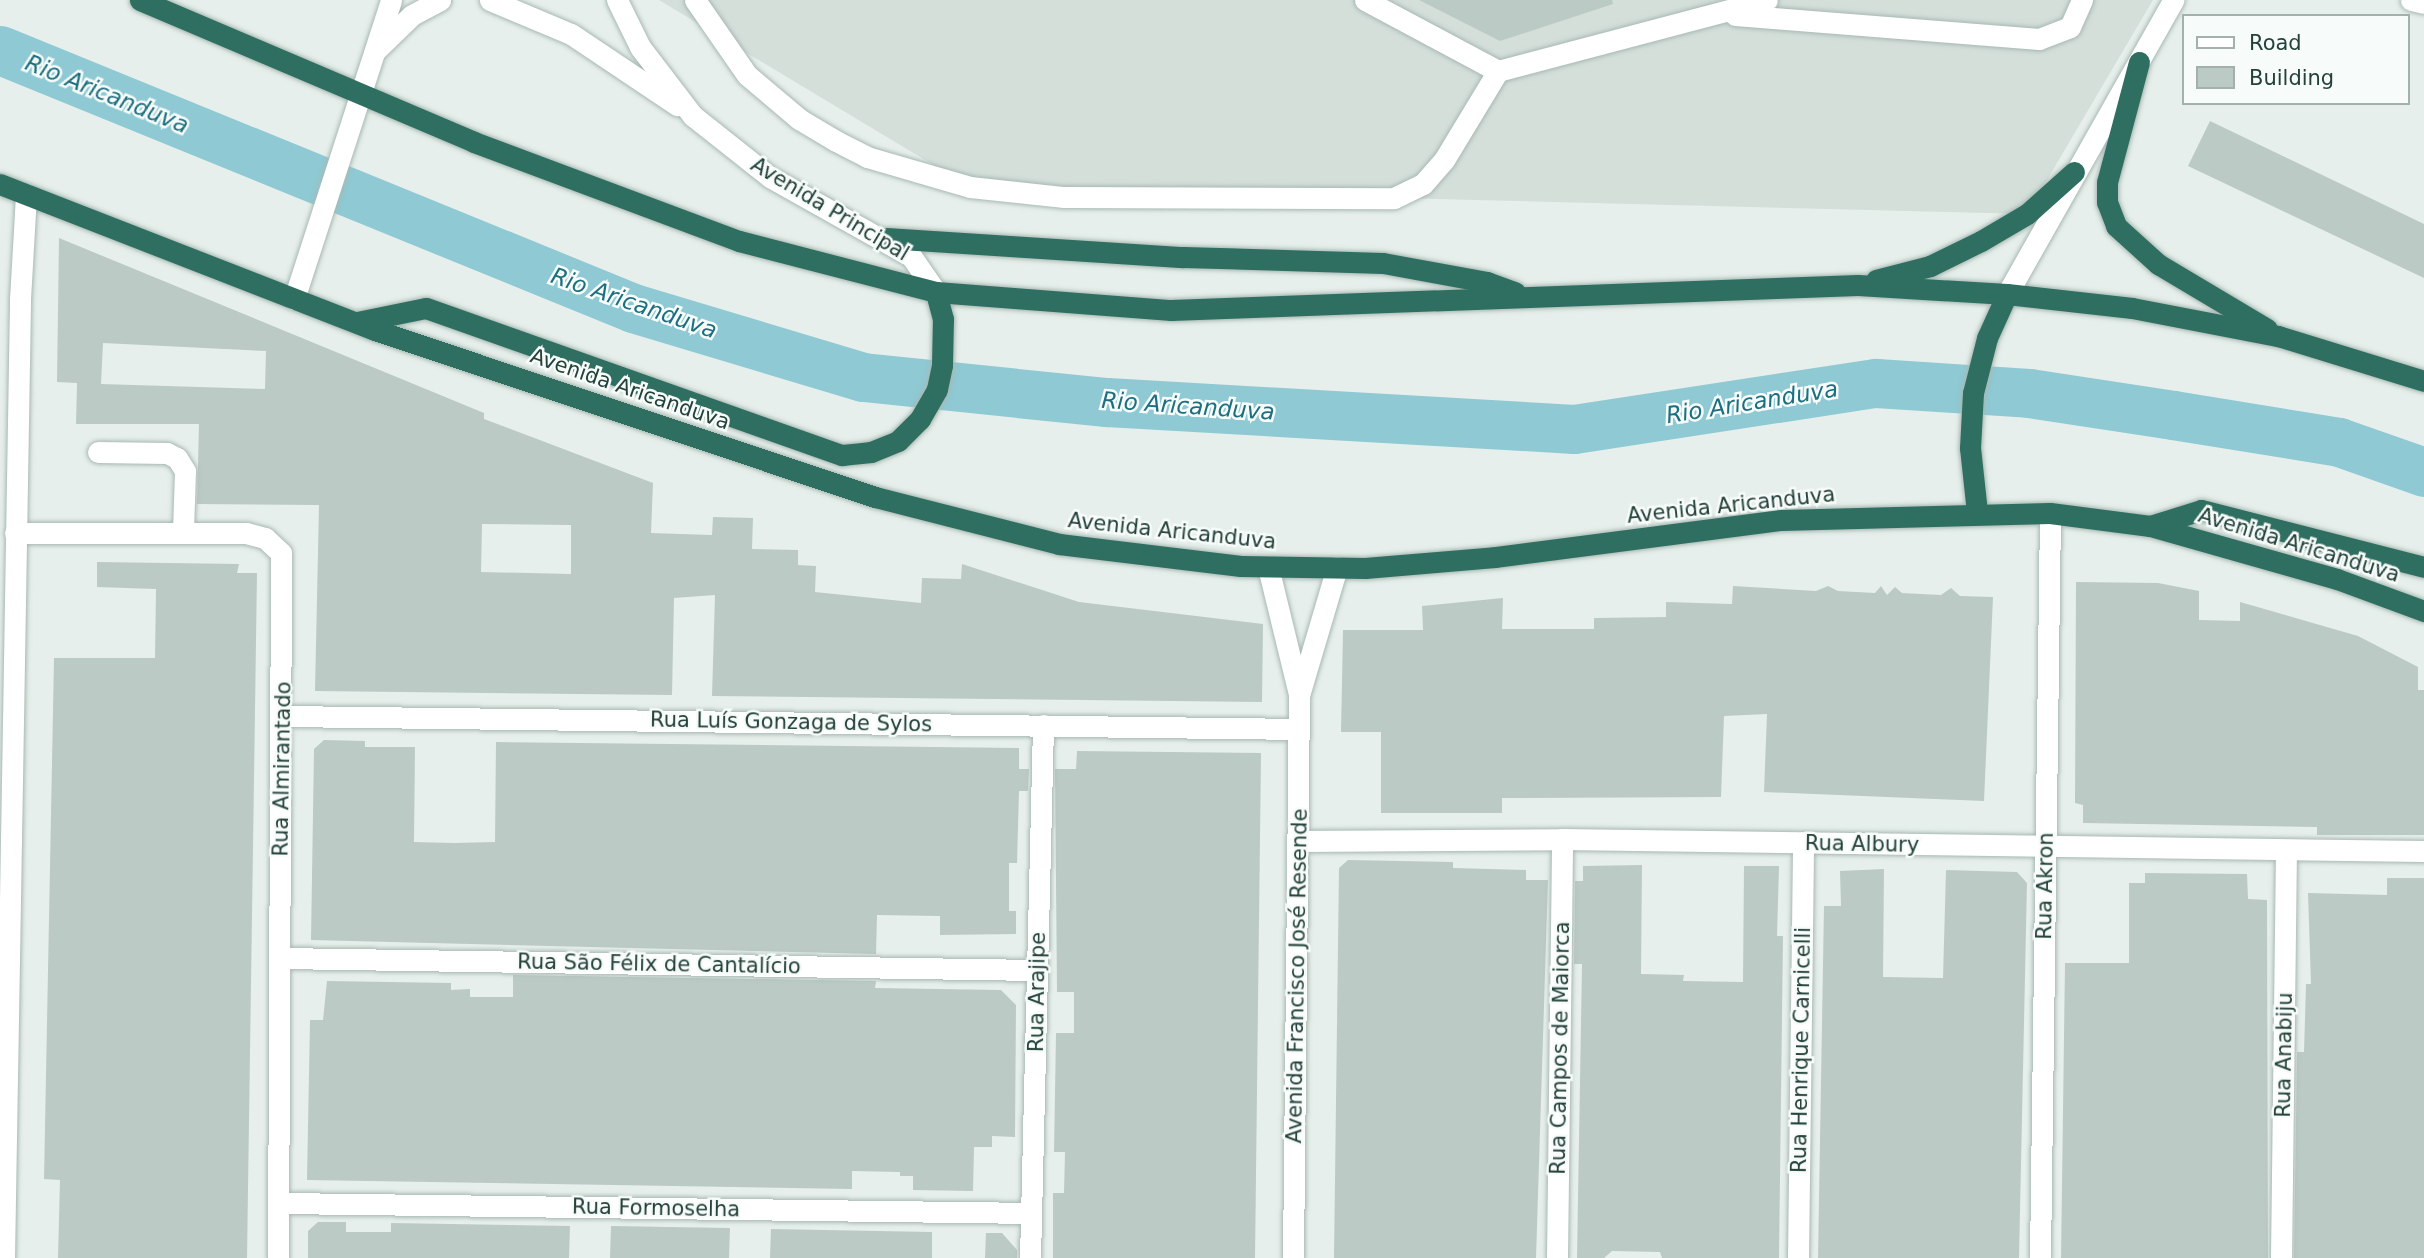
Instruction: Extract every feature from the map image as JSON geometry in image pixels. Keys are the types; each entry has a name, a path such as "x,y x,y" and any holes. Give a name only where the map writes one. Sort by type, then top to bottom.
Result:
{"highway":[{"path":"142,1 178,0"},
{"path":"142,1 474,142 739,241 936,292 1171,310 1858,285 2007,294 2132,308 2278,336 2424,381"},
{"path":"2139,62 2107,182 2107,202 2116,226 2158,264 2278,336"},
{"path":"1858,285 1930,266 1981,241 2027,214 2074,172"},
{"name":"Avenida Aricanduva","path":"0,184 357,322 875,497 1059,544 1268,567 1337,567 1495,557 1781,520 1977,512 2050,513 2150,526 2337,579 2424,611"},
{"path":"886,239 1183,257 1383,263 1487,282 1524,296"},
{"path":"357,322 426,308 804,444 842,455 871,452 898,442 920,419 937,389 943,318 936,292"},
{"path":"1977,512 1970,447 1973,393 1987,338 2007,294"},
{"path":"2150,526 2201,510 2424,567"}],"street":[{"path":"294,299 370,55 391,0"},
{"path":"370,55 412,15 440,0"},
{"path":"490,0 571,34 693,116"},
{"name":"Avenida Principal","path":"617,0 640,47 693,116 770,177 886,239 911,256 936,292"},
{"path":"695,0 747,75 799,119 836,141 867,157 970,187 1052,196 1208,201 1394,198 1423,184 1444,160 1497,71"},
{"path":"1365,0 1497,71 1725,15 1767,0"},
{"path":"1725,15 2039,39 2070,27 2082,0"},
{"path":"2007,294 2173,0"},
{"path":"2411,0 2424,3"},
{"path":"4,1258 7,641 15,533 9,369 26,194"},
{"path":"98,452 167,453 177,458 185,471 183,533"},
{"name":"Rua Akron","path":"2040,1258 2050,513"},
{"name":"Rua Almirantado","path":"15,533 246,533 265,538 281,554 281,1203 278,1258"},
{"name":"Avenida Francisco José Resende","path":"1268,567 1300,694"},
{"name":"Avenida Francisco José Resende","path":"1293,1258 1300,694 1337,567"},
{"name":"Rua Luís Gonzaga de Sylos","path":"283,716 1299,729"},
{"name":"Rua Arajipe","path":"1030,1258 1043,725"},
{"name":"Rua Albury","path":"1299,841 1562,839 2045,848 2424,851"},
{"name":"Rua Campos de Maiorca","path":"1557,1258 1562,839"},
{"name":"Rua Henrique Carnicelli","path":"1798,1258 1803,842"},
{"name":"Rua Anabiju","path":"2281,1258 2286,851"},
{"name":"Rua São Félix de Cantalício","path":"281,958 1037,970"},
{"name":"Rua Formoselha","path":"281,1203 1031,1213"}],"shaded area":[{"path":"659,0 2153,0 2027,214 970,187"}],"building":[{"path":"1419,0 1612,0 1613,4 1500,41"},
{"path":"2210,121 2424,224 2424,278 2188,166"},
{"path":"59,238 484,413 484,419 653,483 651,533 712,535 713,517 753,518 752,549 798,550 798,565 816,566 815,592 921,603 922,578 961,579 962,564 1079,602 1263,624 1262,702 712,696 715,595 674,598 672,695 315,691 319,505 197,504 199,424 76,424 77,383 57,382","holes":["103,343 266,351 265,389 101,384","482,524 571,525 571,574 481,572"]},
{"path":"97,562 239,564 237,573 257,573 247,1258 58,1258 60,1180 44,1179 54,658 155,658 156,589 97,587"},
{"path":"2076,582 2158,583 2199,591 2199,620 2240,621 2240,602 2358,636 2418,667 2418,690 2424,690 2424,835 2317,835 2317,827 2083,823 2083,805 2075,803"},
{"path":"1733,586 1816,591 1828,586 1838,591 1875,593 1881,586 1887,595 1895,587 1902,593 1941,595 1951,588 1960,596 1993,597 1984,801 1764,792 1767,714 1724,716 1721,797 1502,798 1502,813 1381,813 1381,732 1341,732 1343,630 1423,630 1422,606 1503,598 1502,629 1594,629 1594,618 1666,617 1666,602 1732,604"},
{"path":"324,740 365,741 365,747 415,747 414,842 454,843 495,842 496,742 1019,748 1019,769 1029,769 1028,791 1019,791 1017,863 1009,863 1009,911 1016,911 1016,934 940,935 940,916 877,915 876,954 311,940 314,749"},
{"path":"1077,751 1261,753 1255,1258 1053,1258 1053,1193 1064,1193 1065,1152 1054,1152 1056,1033 1074,1033 1074,992 1057,992 1055,769 1076,769"},
{"path":"1348,860 1453,862 1453,868 1526,870 1526,880 1548,880 1536,1258 1334,1258 1339,868"},
{"path":"1642,865 1641,974 1684,975 1683,981 1743,982 1744,866 1779,866 1777,936 1783,936 1779,1258 1662,1258 1660,1252 1612,1251 1604,1258 1577,1258 1582,964 1574,964 1575,881 1583,881 1583,866"},
{"path":"1884,869 1883,977 1943,978 1946,870 2017,872 2027,883 2019,1258 1818,1258 1824,906 1841,906 1840,871"},
{"path":"2145,873 2247,874 2248,899 2267,900 2268,1258 2061,1258 2065,963 2129,963 2129,883 2145,883"},
{"path":"2387,878 2424,878 2424,1258 2294,1258 2297,1052 2304,1052 2306,984 2311,984 2308,893 2387,895"},
{"path":"513,975 876,981 875,988 1001,990 1016,1005 1015,1137 992,1136 992,1147 974,1147 973,1191 913,1190 913,1176 900,1176 900,1172 852,1171 852,1189 307,1180 310,1020 323,1020 327,981 451,983 451,990 470,989 470,997 513,997"},
{"path":"318,1222 346,1222 346,1232 391,1232 391,1223 570,1226 569,1258 308,1258 308,1231"},
{"path":"611,1226 730,1228 729,1258 610,1258"},
{"path":"771,1229 932,1232 932,1258 770,1258"},
{"path":"986,1233 1002,1233 1017,1250 1017,1258 985,1258"}],"waterway":[{"name":"Rio Aricanduva","path":"0,50 633,308 863,377 1107,402 1574,429 1876,383 2029,393 2173,415 2339,442 2424,472"}]}
